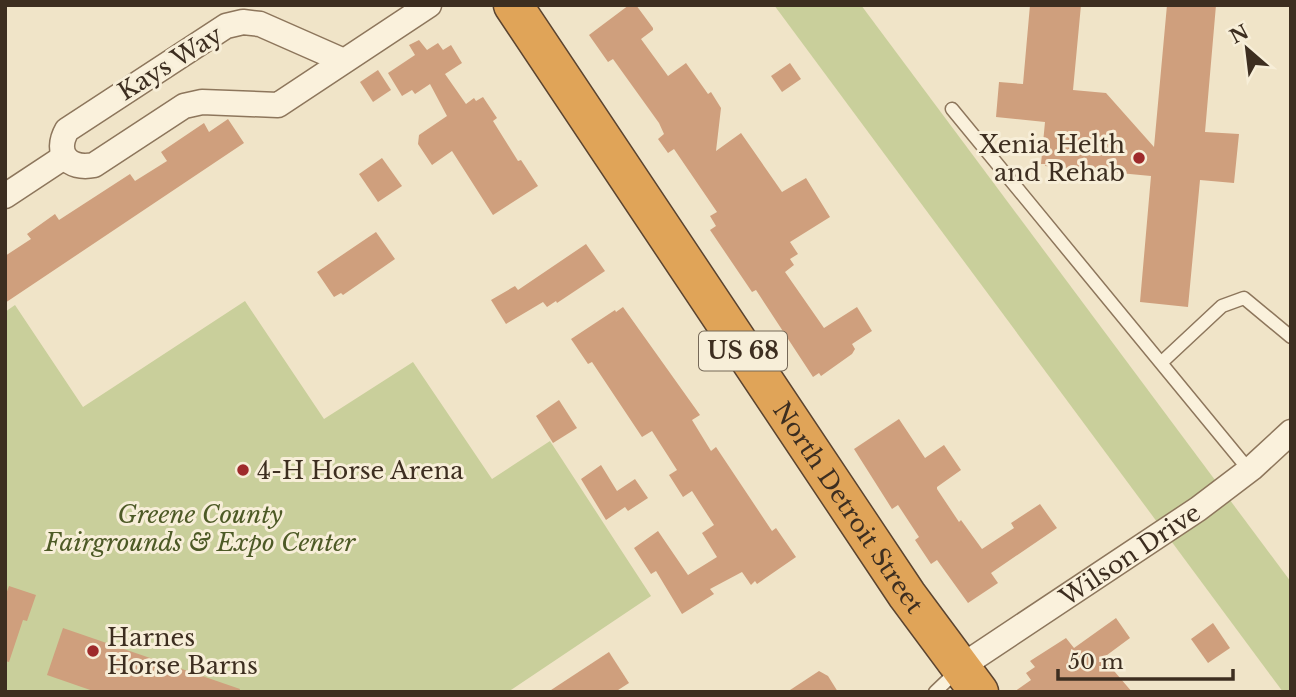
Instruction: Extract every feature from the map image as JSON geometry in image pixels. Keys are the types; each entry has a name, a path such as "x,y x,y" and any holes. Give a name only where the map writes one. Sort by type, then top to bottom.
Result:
{"highway":[{"name":"North Detroit Street","path":"513,5 781,408 958,684"}],"street":[{"name":"Kays Way","path":"344,61 260,24 243,22 226,26 67,130 61,139 64,157 72,164 82,167 94,165 184,106 202,102 278,105 429,5"},
{"path":"5,196 64,157"},
{"name":"Wilson Drive","path":"958,684 1198,509 1249,470 1291,432"}],"lane":[{"path":"952,108 1249,470"},
{"path":"1162,362 1222,306 1244,298 1291,337"}],"green space":[{"path":"774,5 861,5 1291,582 1291,692 1283,692"},
{"name":"Greene County Fairgrounds & Expo Center","path":"245,301 324,419 413,362 492,479 550,441 651,596 508,692 5,692 5,312 15,305 83,407"}],"building":[{"path":"629,5 636,5 653,28 641,39 668,76 686,63 721,108 716,151 741,133 782,192 806,178 830,217 790,242 798,254 790,259 794,265 785,272 824,328 857,307 872,331 852,344 855,349 852,354 821,376 819,373 813,377 756,290 752,292 710,230 716,226 710,216 717,212 674,149 668,153 658,139 664,134 659,123 613,59 608,62 589,35"},
{"name":"Xenia Helth and Rehab","path":"1030,5 1081,5 1073,90 1106,93 1154,147 1167,5 1216,5 1205,132 1239,134 1234,183 1200,180 1188,307 1140,302 1151,176 1045,166 1046,164 1041,164 1045,122 996,117 999,82 1023,84"},
{"path":"419,40 427,50 438,43 443,50 451,45 462,63 445,74 466,104 474,98 476,101 483,97 497,118 493,121 518,161 521,160 538,186 493,215 452,151 432,165 418,144 419,135 447,116 430,84 415,94 412,90 402,96 388,73 415,55 409,45"},
{"path":"790,63 801,79 782,92 771,76"},
{"path":"378,70 391,90 373,102 360,82"},
{"path":"228,119 244,143 5,303 5,256 31,239 27,234 55,214 59,220 130,174 135,181 167,161 161,152 204,123 209,132"},
{"path":"382,158 402,186 378,202 359,174"},
{"path":"376,232 395,259 343,295 341,293 334,297 317,272"},
{"path":"586,244 605,271 557,303 556,301 547,307 543,302 506,324 491,300 515,286 518,290"},
{"path":"623,307 700,415 692,420 711,451 716,447 772,531 776,528 796,557 757,584 755,581 751,585 742,572 710,589 714,594 682,614 656,571 651,574 634,548 658,531 688,575 717,557 702,533 714,525 692,491 683,497 669,475 677,470 652,431 642,437 592,362 588,364 571,339"},
{"path":"559,400 577,428 553,443 536,416"},
{"path":"899,419 925,458 944,445 961,470 937,489 959,522 961,520 982,549 1014,528 1011,523 1040,504 1057,528 991,573 998,583 968,603 937,560 931,564 915,540 919,537 898,505 892,509 854,449"},
{"path":"601,465 617,491 635,479 648,498 628,511 625,507 606,520 581,479"},
{"path":"9,586 36,595 27,621 23,620 9,662 5,661 5,597"},
{"path":"1116,618 1130,638 1103,658 1132,692 1014,692 1031,680 1026,673 1035,667 1030,661 1066,638 1074,648"},
{"path":"1213,623 1230,648 1208,663 1191,639"},
{"name":"Harnes Horse Barns","path":"63,628 240,689 239,692 96,692 47,675"},
{"path":"609,652 629,683 615,692 548,692"},
{"path":"819,671 828,676 838,692 787,692"}],"place":[{"name":"Xenia Helth and Rehab","path":"1139,158"},
{"name":"4-H Horse Arena","path":"243,470"},
{"name":"Harnes Horse Barns","path":"93,651"}]}
